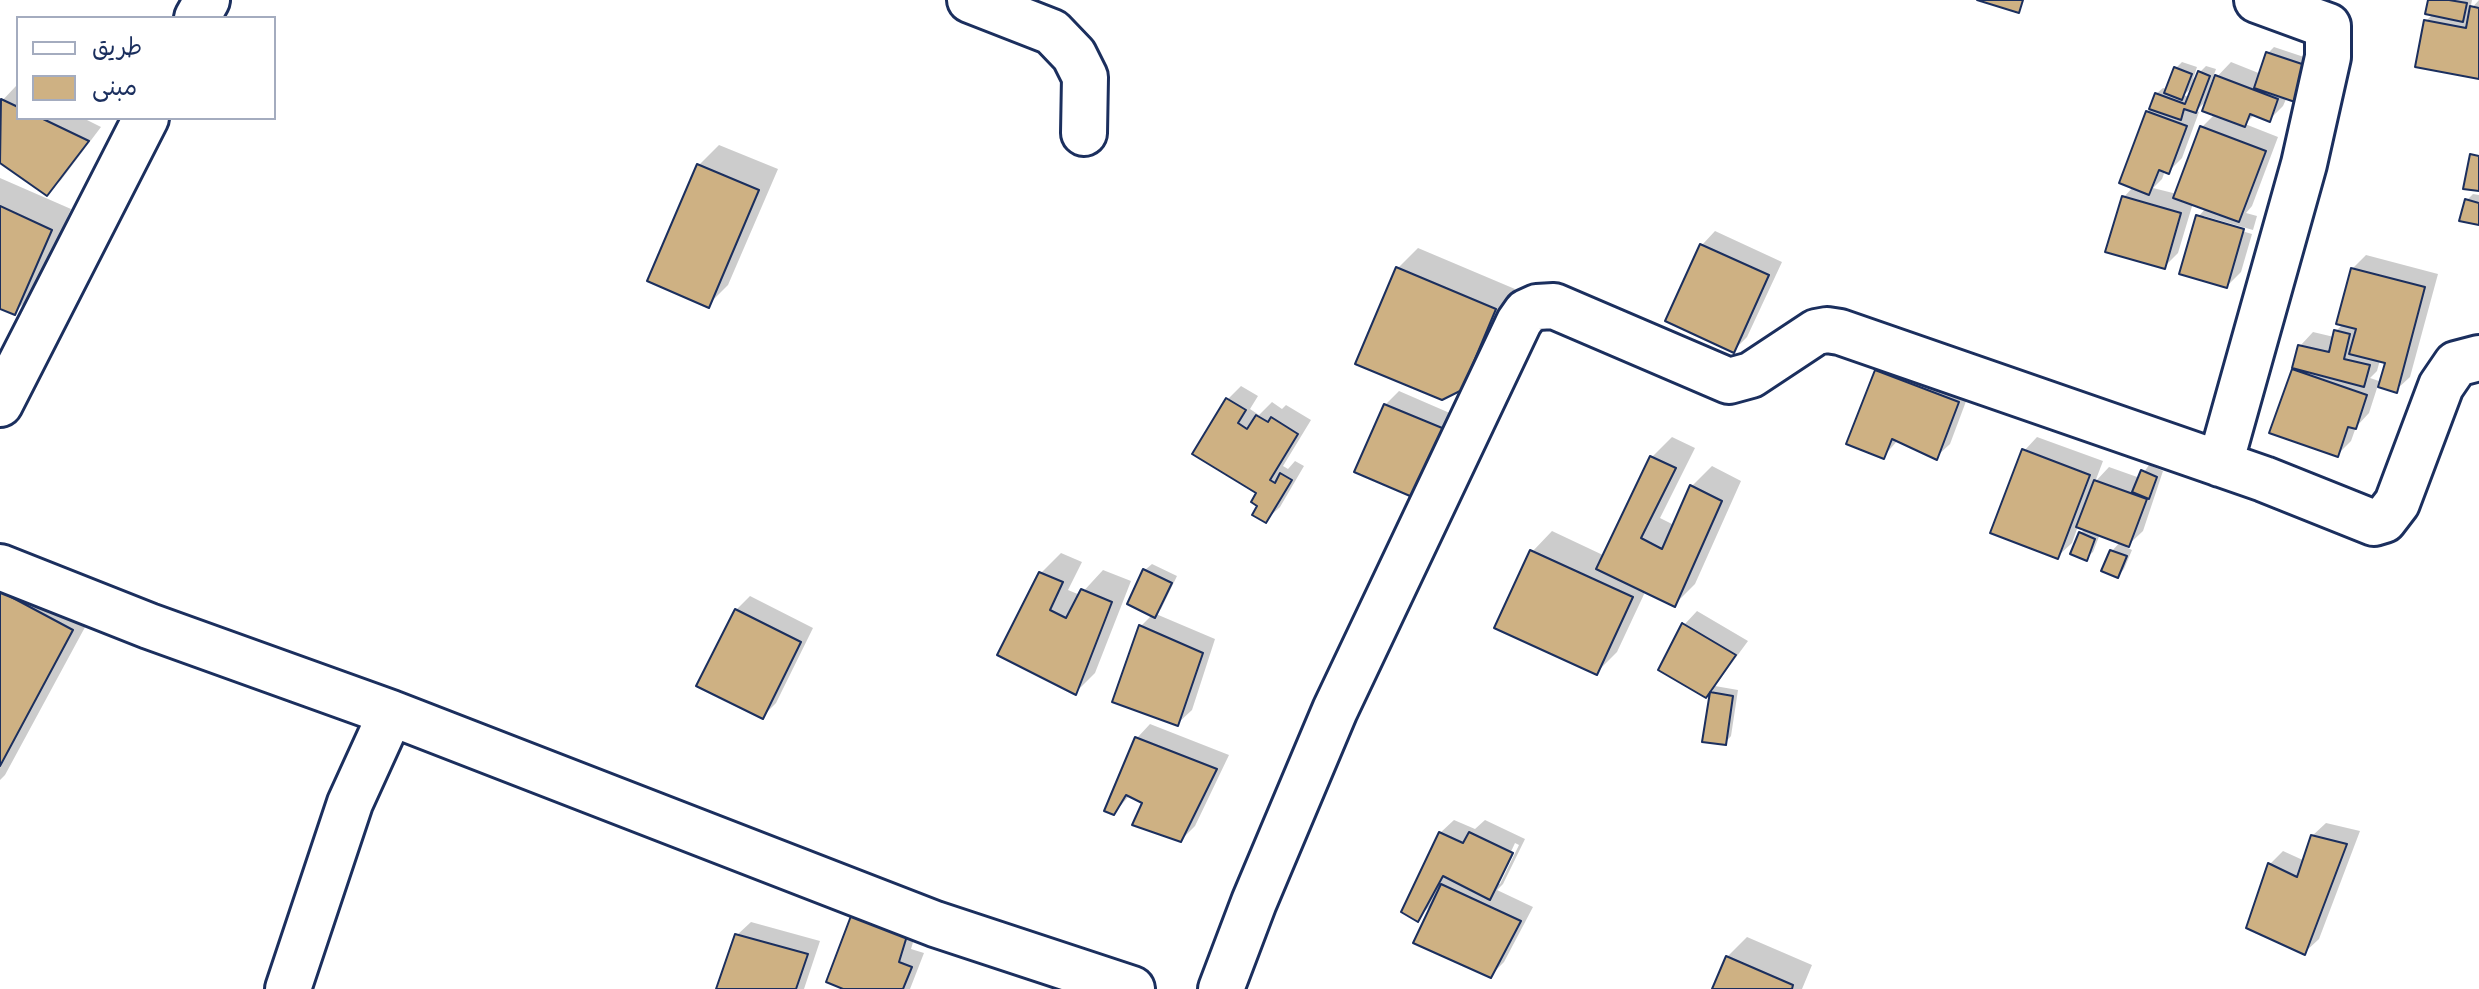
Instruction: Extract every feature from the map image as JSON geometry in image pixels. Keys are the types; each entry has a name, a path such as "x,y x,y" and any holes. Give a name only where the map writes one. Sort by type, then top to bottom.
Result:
{"street":[{"path":"970,0 1052,32 1074,55 1085,77 1084,133"},
{"path":"2220,464 2304,164 2328,57 2328,26 2257,0"},
{"path":"0,404 145,120"},
{"path":"1221,989 1335,710 1526,312 1537,307 1554,306 1729,381 1751,375 1816,332 1840,332 2264,479 2374,523 2384,520 2397,503 2441,386 2456,364 2479,358"},
{"path":"0,567 149,626 391,713 935,924 1132,989"},
{"path":"288,989 350,803 391,713"}],"building":[{"path":"1977,0 2023,0 2019,13"},
{"path":"2428,0 2467,3 2463,22 2425,14"},
{"path":"2470,6 2479,8 2479,79 2415,67 2424,20 2466,28"},
{"path":"2266,52 2308,66 2295,102 2254,88"},
{"path":"2174,67 2192,74 2182,100 2164,93"},
{"path":"2198,71 2210,76 2196,113 2184,109 2181,120 2149,109 2155,93 2185,104"},
{"path":"2215,75 2278,99 2270,122 2250,114 2245,127 2202,111"},
{"path":"1,99 16,106 16,120 45,120 89,141 47,196 0,163"},
{"path":"2146,111 2187,126 2169,174 2159,170 2149,195 2119,183"},
{"path":"2200,126 2266,151 2239,222 2173,198"},
{"path":"2470,154 2479,156 2479,191 2463,189"},
{"path":"697,164 759,190 709,308 647,281"},
{"path":"2122,196 2181,213 2165,269 2105,252"},
{"path":"2465,199 2479,203 2479,225 2459,221"},
{"path":"0,206 52,230 15,315 0,309"},
{"path":"2196,215 2244,229 2227,288 2179,274"},
{"path":"1700,244 1769,275 1734,353 1665,321"},
{"path":"1396,267 1496,309 1462,390 1442,400 1355,364"},
{"path":"2351,268 2425,287 2397,393 2378,387 2385,363 2349,354 2356,329 2336,324"},
{"path":"2334,330 2350,334 2344,359 2370,365 2364,387 2292,368 2298,345 2329,352"},
{"path":"2292,369 2367,395 2356,429 2348,427 2338,457 2269,433"},
{"path":"1875,370 1959,402 1937,460 1892,439 1884,459 1846,444"},
{"path":"1226,398 1246,410 1238,423 1247,429 1256,415 1268,422 1271,417 1298,434 1270,480 1275,483 1280,473 1292,480 1266,523 1252,515 1257,506 1251,502 1256,493 1192,454"},
{"path":"1384,404 1447,430 1417,499 1354,472"},
{"path":"2022,449 2090,475 2058,559 1990,533"},
{"path":"1650,456 1676,468 1641,538 1662,549 1690,485 1722,501 1675,607 1596,569"},
{"path":"2141,470 2157,477 2149,499 2132,492"},
{"path":"2094,480 2147,499 2129,547 2076,527"},
{"path":"2079,532 2095,539 2087,561 2070,554"},
{"path":"1530,550 1633,597 1597,675 1494,628"},
{"path":"2110,550 2127,556 2118,578 2101,571"},
{"path":"1143,569 1172,583 1155,618 1127,604"},
{"path":"1039,572 1063,582 1050,610 1066,618 1081,589 1112,602 1076,695 997,655"},
{"path":"0,591 73,630 0,766"},
{"path":"735,609 801,642 763,719 696,686"},
{"path":"1682,623 1736,655 1706,698 1658,670"},
{"path":"1139,625 1203,653 1178,726 1112,702"},
{"path":"1710,692 1733,696 1726,745 1702,742"},
{"path":"1135,737 1217,769 1181,842 1132,825 1142,803 1126,795 1114,815 1104,811"},
{"path":"1439,832 1463,843 1469,832 1513,853 1490,900 1443,876 1418,922 1401,912"},
{"path":"2311,835 2347,844 2305,955 2246,928 2268,863 2297,877"},
{"path":"1441,884 1521,921 1491,978 1413,943"},
{"path":"854,908 910,926 899,962 912,967 903,989 843,989 826,982"},
{"path":"735,934 808,954 796,989 716,989"},
{"path":"1726,956 1793,985 1792,989 1712,989"}]}
